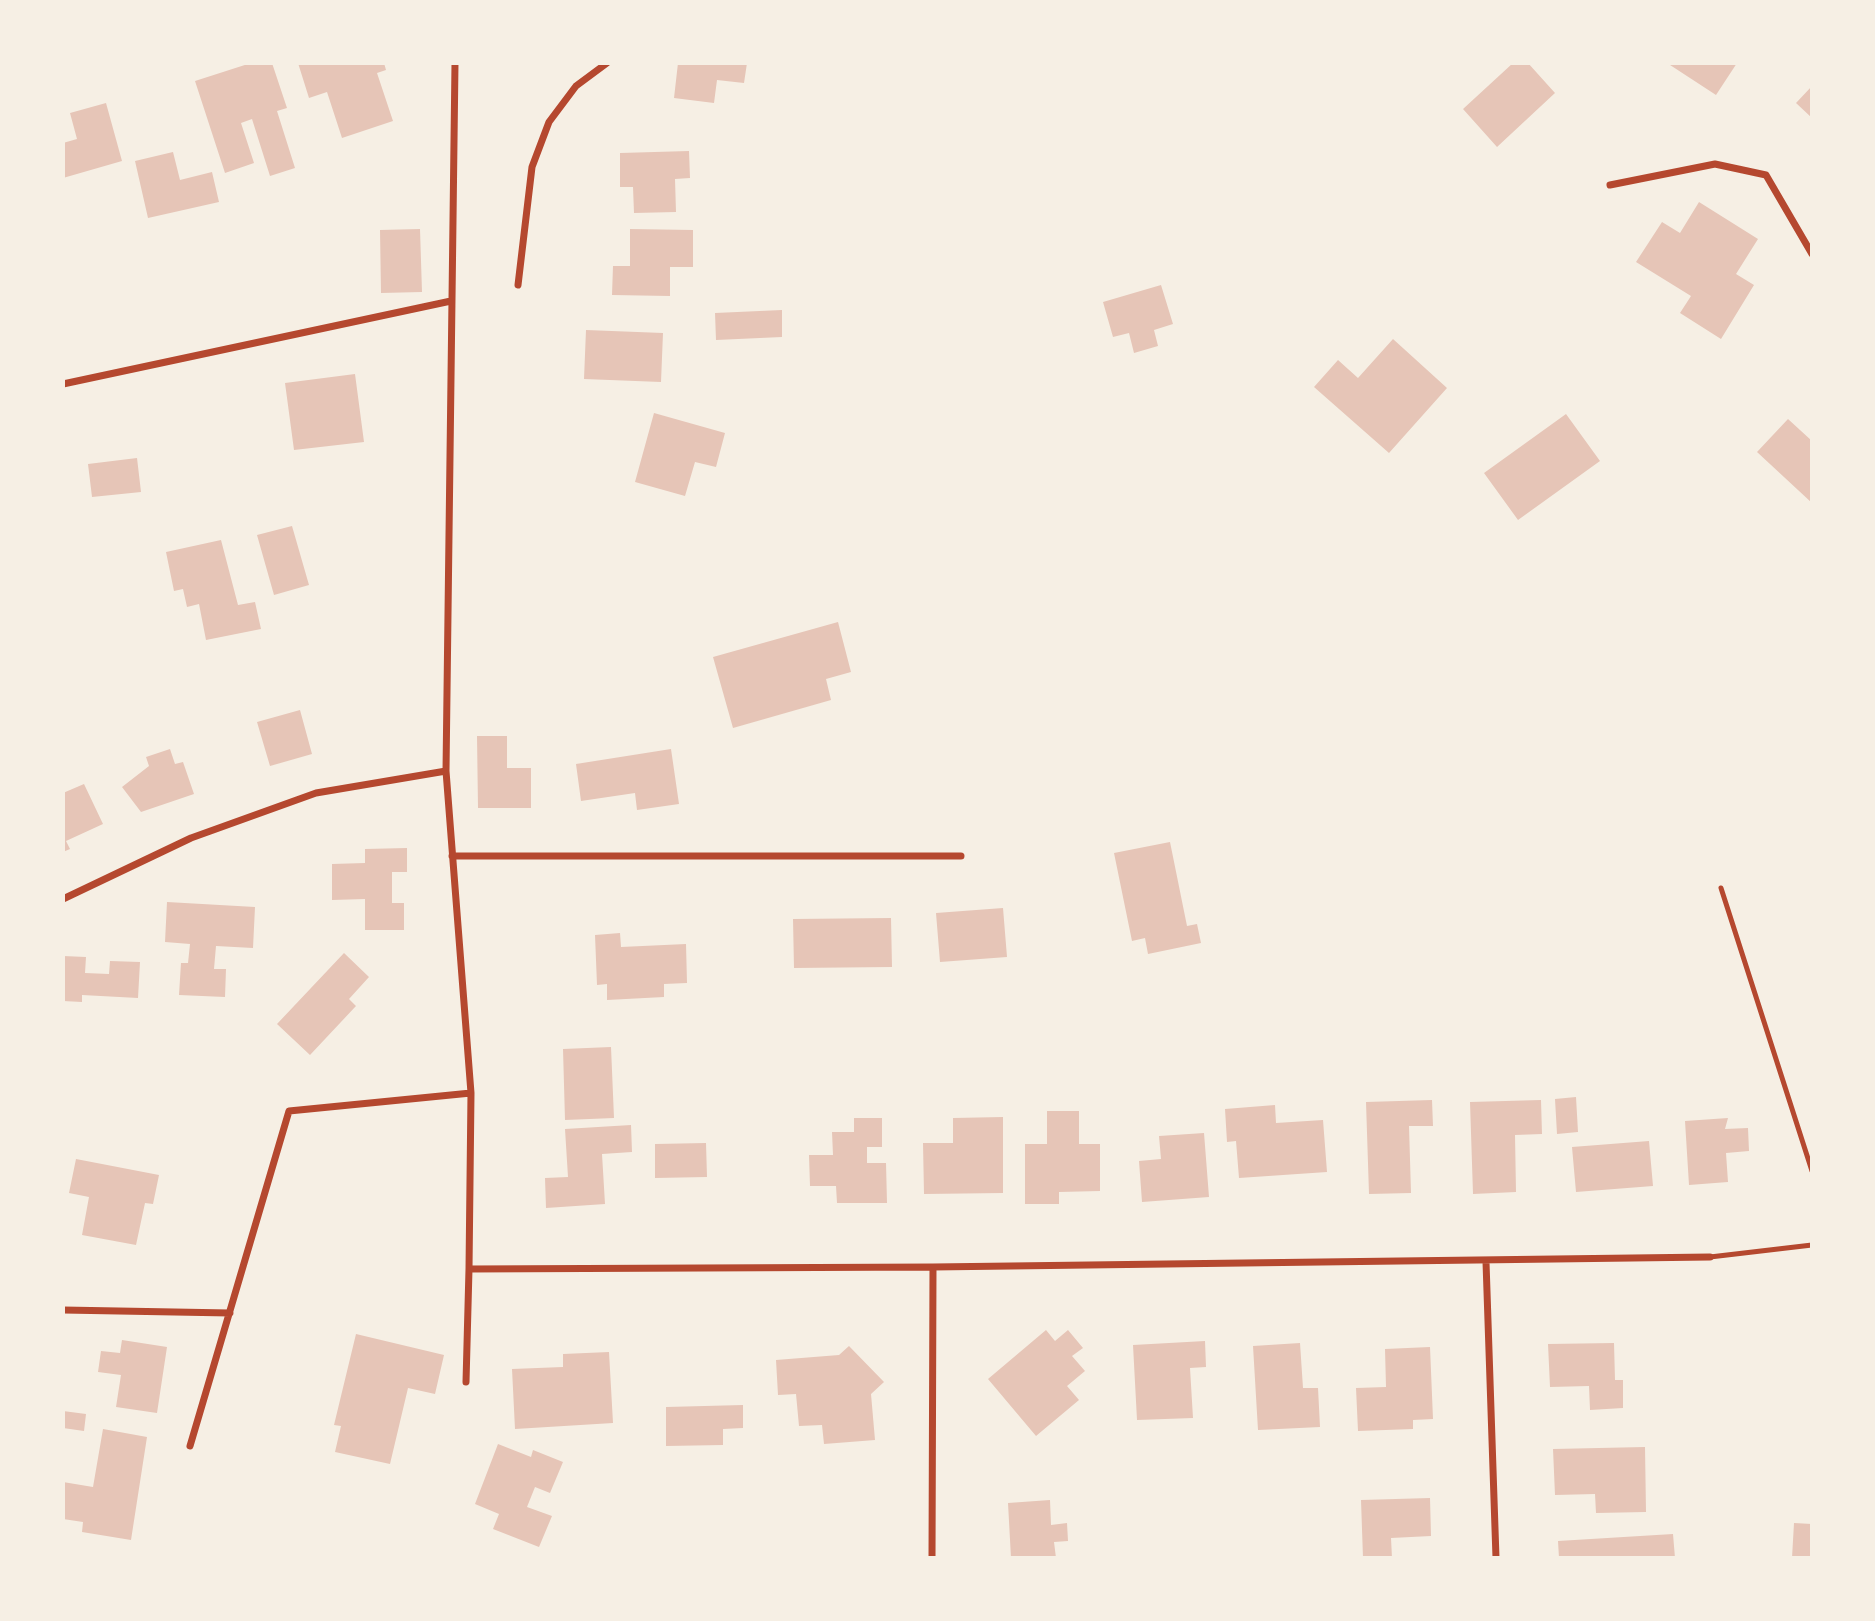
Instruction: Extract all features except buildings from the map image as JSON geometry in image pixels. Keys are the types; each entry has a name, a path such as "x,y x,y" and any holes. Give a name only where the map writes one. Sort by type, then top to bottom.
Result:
{"street":[{"path":"455,63 446,771 471,1093 466,1382"},
{"path":"518,285 532,167 549,122 576,86 607,63"},
{"path":"1610,186 1715,164 1766,175 1812,254"},
{"path":"63,384 451,301"},
{"path":"63,899 191,838 316,793 446,771"},
{"path":"452,856 961,856"},
{"path":"190,1446 289,1111 471,1093"},
{"path":"469,1269 933,1268 1710,1257"},
{"path":"1486,1262 1496,1558"},
{"path":"932,1558 933,1268"},
{"path":"63,1310 230,1313"}],"lane":[{"path":"1721,888 1812,1171"},
{"path":"1710,1257 1812,1245"}]}
